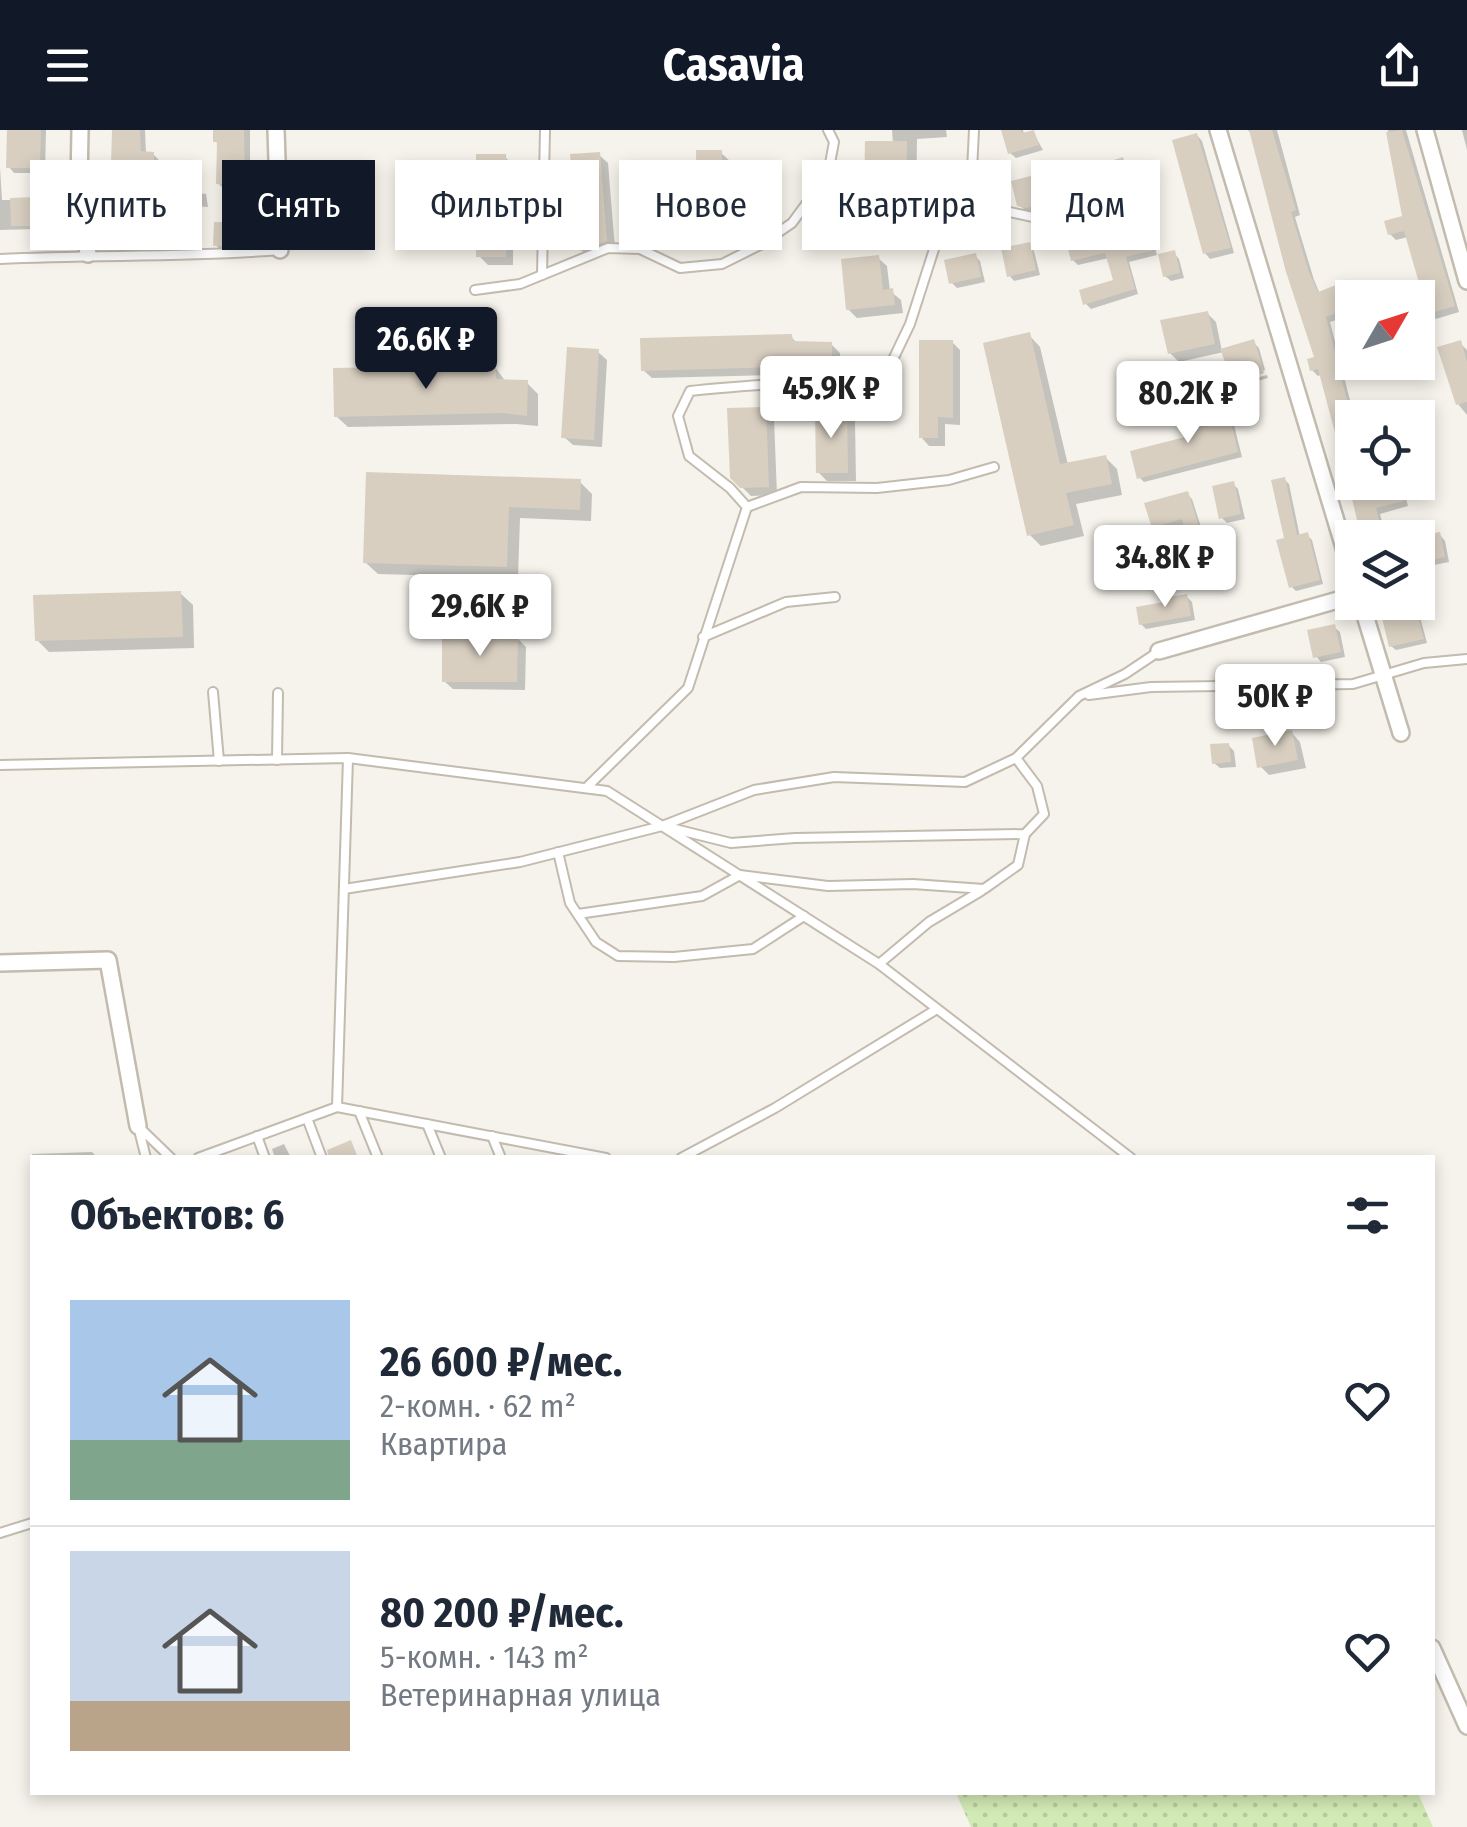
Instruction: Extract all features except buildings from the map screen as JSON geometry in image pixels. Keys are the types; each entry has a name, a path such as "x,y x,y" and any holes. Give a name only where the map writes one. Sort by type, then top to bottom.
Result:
{"street":[{"path":"80,130 80,184 88,254"},
{"path":"276,130 277,160"},
{"path":"1218,130 1336,520"},
{"path":"1425,130 1467,282"},
{"path":"1159,652 1335,601"},
{"path":"1367,620 1401,733"},
{"path":"0,963 108,960 138,1126"},
{"path":"1435,1655 1467,1726"}],"lane":[{"path":"542,275 545,130"},
{"path":"475,290 520,284 608,248 640,249 680,268 722,264 792,223 828,174 834,142 828,130"},
{"path":"973,160 974,130"},
{"path":"0,259 88,254 201,257 280,250"},
{"path":"747,507 730,488 689,456 678,416 690,391 761,382 840,380 888,372 910,324 934,250"},
{"path":"747,507 801,487 876,488 949,480 994,468"},
{"path":"586,788 688,688 747,507"},
{"path":"703,637 786,602 834,597"},
{"path":"344,890 520,862 662,826 754,790 834,777 965,782 1016,758 1079,696 1159,652"},
{"path":"1079,696 1151,687 1353,684 1424,663 1467,660"},
{"path":"213,692 219,761"},
{"path":"277,760 278,693"},
{"path":"337,1107 348,758"},
{"path":"0,765 348,758 607,790 879,964 1127,1155"},
{"path":"879,964 930,922 1018,865 1024,834 1044,814 1037,786 1016,758"},
{"path":"662,826 731,843 796,838 1024,834"},
{"path":"558,852 570,902 596,942 618,956 674,957 753,949 804,916"},
{"path":"578,914 702,896 740,875 828,886 914,884 984,889"},
{"path":"687,1155 774,1108 937,1008"},
{"path":"207,1155 337,1107 492,1136 556,1153"},
{"path":"359,1112 377,1155"},
{"path":"306,1118 321,1155"},
{"path":"427,1124 440,1155"},
{"path":"138,1126 145,1155"},
{"path":"138,1126 168,1155"},
{"path":"256,1136 264,1155"},
{"path":"492,1136 499,1155"},
{"path":"0,1533 30,1524"}],"green space":[{"path":"957,1795 1419,1795 1433,1827 971,1827"}]}
